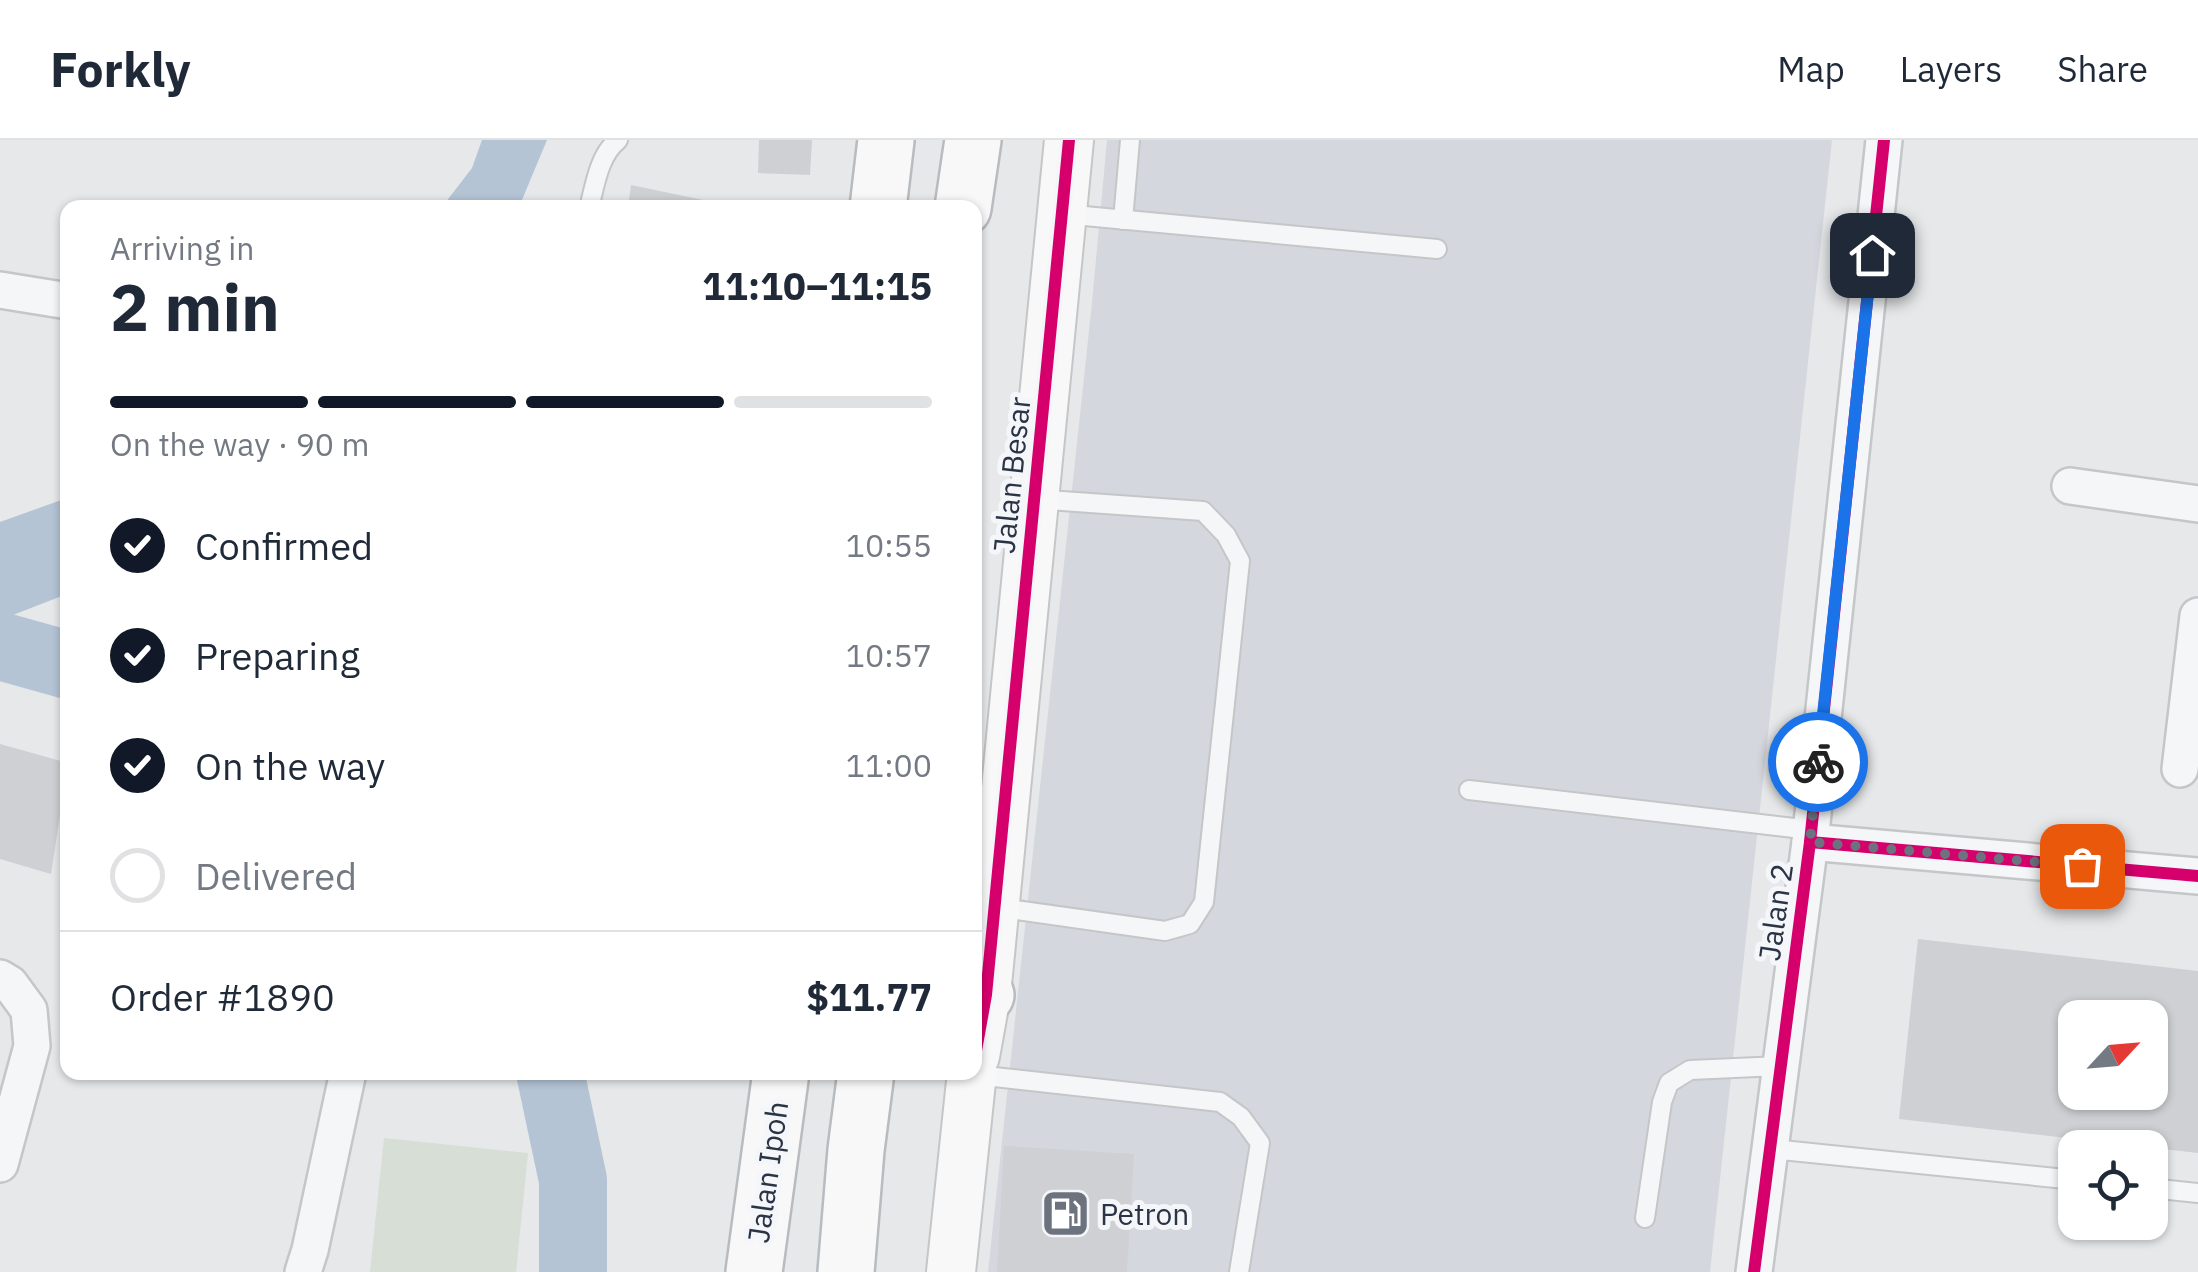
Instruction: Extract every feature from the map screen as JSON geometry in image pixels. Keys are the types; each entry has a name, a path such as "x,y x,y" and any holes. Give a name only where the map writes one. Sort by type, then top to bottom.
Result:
{"highway":[{"path":"862,200 865,140"},
{"path":"879,200 886,140"},
{"path":"949,200 953,140"},
{"path":"963,200 972,140"},
{"name":"Jalan Ipoh","path":"754,1272 779,1080"},
{"path":"846,1272 865,1080"},
{"path":"856,1150 861,1272"}],"street":[{"name":"Jalan Besar","path":"982,981 993,907 1069,140"},
{"name":"Jalan 2","path":"1754,1272 1810,836 1884,140"},
{"path":"0,290 60,300"},
{"path":"2070,486 2198,504"},
{"path":"2180,769 2198,616"},
{"path":"1810,836 2198,876"},
{"path":"0,978 10,984 28,1010 32,1046 0,1164"},
{"path":"303,1272 346,1080"},
{"name":"Jalan Besar","path":"951,1272 972,1080"}],"lane":[{"path":"591,200 609,148 618,140"},
{"path":"1124,220 1130,140"},
{"path":"1062,214 1437,249"},
{"path":"993,907 1165,931 1190,924 1204,902 1240,561 1226,535 1203,511 1033,499"},
{"path":"1469,790 1810,836"},
{"path":"1645,1218 1662,1102 1669,1082 1690,1070 1780,1066"},
{"path":"982,1069 1220,1102 1241,1117 1260,1143 1239,1272"},
{"path":"1772,1149 2058,1178"},
{"path":"2168,1190 2198,1193"}],"shaded area":[{"path":"1107,140 1832,140 1710,1272 988,1272"},
{"path":"384,1138 528,1153 516,1272 370,1272"}],"water":[{"path":"482,140 547,140 522,200 447,200 472,168"},
{"path":"60,501 60,597 0,620 0,522"}],"building":[{"path":"759,140 812,140 810,175 758,173"},
{"path":"631,185 703,200 629,200"},
{"path":"0,744 60,761 60,815 51,874 0,859"},
{"path":"1918,939 2198,971 2198,1153 2168,1150 2168,1130 2058,1130 2058,1137 1899,1119"},
{"name":"Petron","path":"1004,1146 1134,1154 1127,1272 997,1272"}],"waterway":[{"path":"0,646 60,663"},
{"path":"552,1080 573,1180 573,1272"}],"cycle path":[{"path":"982,1017 1069,140"},
{"path":"1754,1272 1810,842 1884,140"},
{"path":"1810,842 2198,876"}],"way so far":[{"path":"1818,762 1810,842 2082,866"}],"place":[{"name":"Petron","path":"1065,1213"}],"route":[{"path":"1818,762 1872,255"}]}
